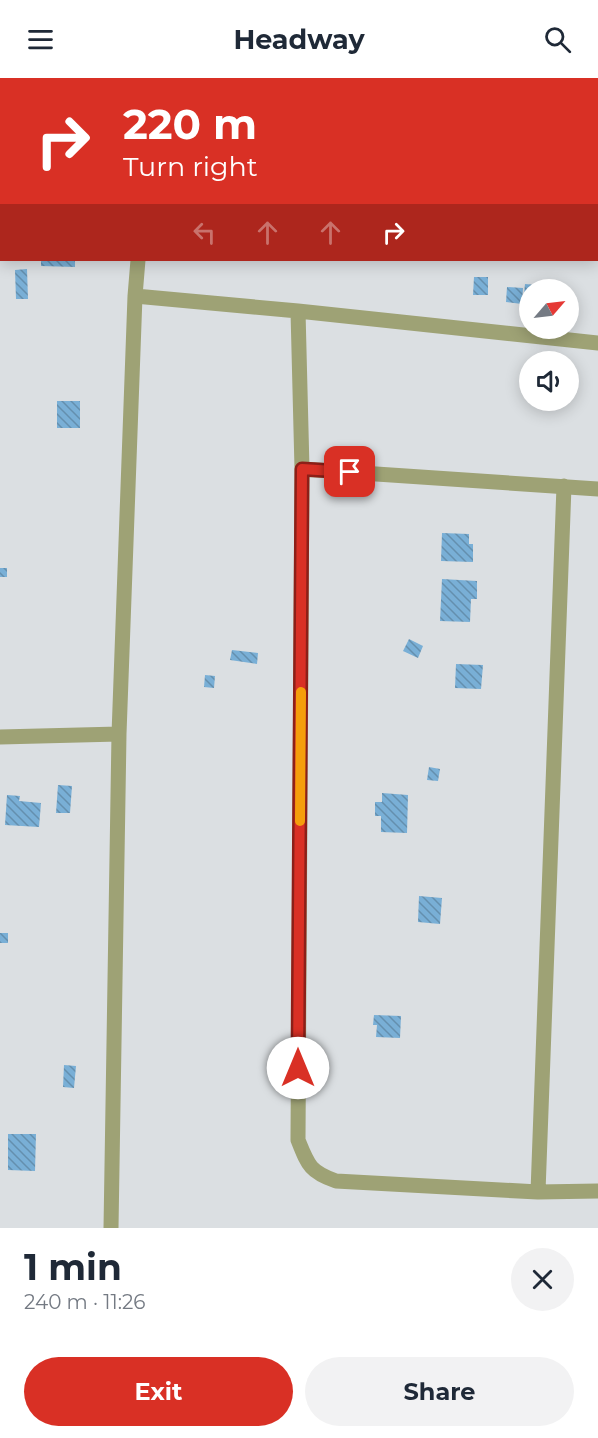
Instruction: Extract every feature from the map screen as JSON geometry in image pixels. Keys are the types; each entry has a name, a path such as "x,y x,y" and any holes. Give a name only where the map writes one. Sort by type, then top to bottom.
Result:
{"street":[{"path":"111,1228 119,734 138,261"},
{"path":"135,296 598,343"},
{"path":"297,311 302,469 298,1140 310,1168 320,1176 336,1181 538,1192 598,1191"},
{"path":"302,469 598,489"},
{"path":"538,1192 564,486"},
{"path":"0,736 119,734"}],"building":[{"path":"41,261 75,261 75,267 41,266"},
{"path":"27,269 28,299 16,299 15,270"},
{"path":"474,277 488,277 488,295 473,295"},
{"path":"507,287 519,288 519,304 506,302"},
{"path":"57,401 80,401 80,428 57,428"},
{"path":"442,533 469,534 469,544 473,544 473,562 441,561"},
{"path":"0,568 7,568 7,577 0,577"},
{"path":"442,579 477,581 477,599 471,599 470,622 440,621"},
{"path":"409,639 423,646 418,658 403,651"},
{"path":"232,650 258,653 257,664 230,660"},
{"path":"456,664 483,665 481,689 455,688"},
{"path":"205,675 215,676 214,688 204,687"},
{"path":"429,767 440,769 438,781 427,780"},
{"path":"58,785 72,786 70,813 56,813"},
{"path":"382,793 408,795 407,833 381,832 381,816 375,816 375,802 382,802"},
{"path":"7,795 20,796 19,801 41,803 39,827 5,825"},
{"path":"419,896 442,898 440,924 418,922"},
{"path":"0,933 8,933 8,943 0,943"},
{"path":"374,1015 401,1016 400,1038 376,1037 377,1025 373,1025"},
{"path":"64,1065 76,1066 74,1088 63,1087"},
{"path":"8,1134 36,1134 35,1171 8,1170"}],"slow traffic":[{"path":"300,821 301,692"}],"route":[{"path":"298,1068 302,469 350,472"}]}
